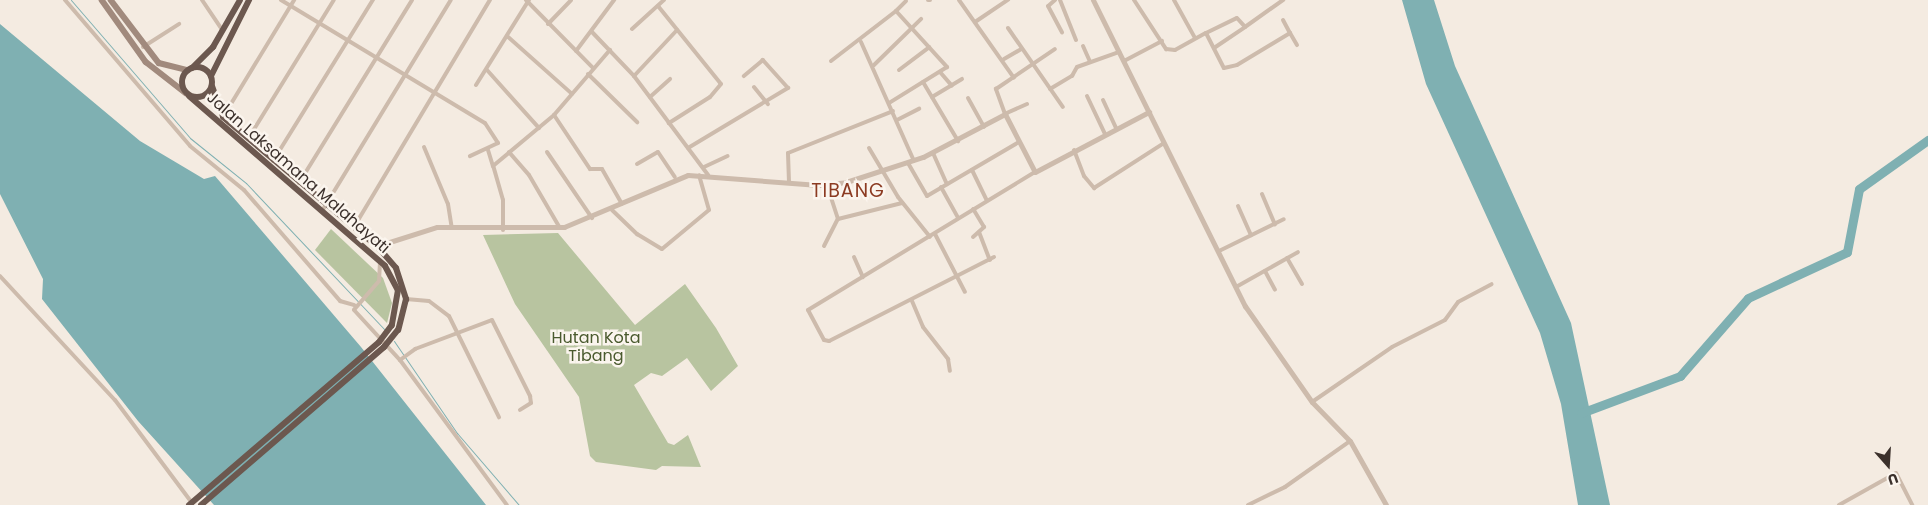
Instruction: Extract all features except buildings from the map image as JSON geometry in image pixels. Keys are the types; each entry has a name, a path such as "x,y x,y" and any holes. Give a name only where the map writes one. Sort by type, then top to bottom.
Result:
{"highway":[{"path":"240,0 223,31 182,81 188,94 201,97 212,86 211,76 249,0"},
{"path":"190,69 205,70 211,76"},
{"name":"Jalan Laksamana Malahayati","path":"212,86 223,117 299,183 380,261 398,290 395,327"},
{"name":"Jalan Laksamana Malahayati","path":"188,94 324,208 377,246 400,274 406,299 395,327 382,344 201,505"},
{"name":"Jalan Laksamana Malahayati","path":"192,502 367,358"}],"main road":[{"path":"102,0 152,69 188,94"},
{"path":"111,0 142,47 164,67 190,69"}],"street":[{"path":"65,0 190,146 244,190 340,301 355,304 400,360 508,505"},
{"path":"202,0 223,31"},
{"path":"281,0 488,126 498,141 488,150 470,156"},
{"path":"223,117 294,0"},
{"path":"248,139 334,0"},
{"path":"274,161 373,0"},
{"path":"299,183 378,58 412,0"},
{"path":"324,208 451,0"},
{"path":"353,228 490,0"},
{"path":"548,24 571,0"},
{"path":"576,51 614,0"},
{"path":"632,30 664,0"},
{"path":"959,0 1004,59 1014,78"},
{"path":"975,22 1008,0"},
{"path":"1055,0 1048,6 1062,32"},
{"path":"1060,0 1076,40"},
{"path":"1093,0 1236,287 1263,336 1312,402 1350,441 1386,505"},
{"path":"1134,0 1162,42 1172,51 1237,18 1245,27"},
{"path":"1174,0 1195,38"},
{"path":"1214,48 1283,0"},
{"path":"476,85 528,1 548,24 593,68"},
{"path":"831,61 861,42 906,1"},
{"path":"658,6 720,84 710,97 669,123"},
{"path":"889,103 947,67 896,11"},
{"path":"874,65 922,19"},
{"path":"1283,20 1297,44"},
{"path":"142,47 180,24"},
{"path":"1008,28 1032,67 1063,107"},
{"path":"634,76 677,30"},
{"path":"592,32 634,76 704,167 708,175"},
{"path":"1206,33 1225,68 1290,33"},
{"path":"507,36 572,94"},
{"path":"861,42 874,65 898,120 911,162 925,195 1019,142"},
{"path":"1124,61 1162,42"},
{"path":"1083,46 1090,62"},
{"path":"899,70 929,47"},
{"path":"1004,59 1021,49"},
{"path":"1035,172 1005,114 996,89 1032,67 1054,49"},
{"path":"493,166 554,115 610,50"},
{"path":"1050,89 1090,62 1119,52"},
{"path":"688,148 768,104 788,88 762,60 744,76"},
{"path":"486,70 539,128"},
{"path":"940,72 952,86"},
{"path":"588,74 637,122"},
{"path":"650,97 670,78"},
{"path":"932,97 962,78"},
{"path":"923,82 958,141"},
{"path":"754,87 768,104"},
{"path":"1087,96 1104,134"},
{"path":"968,98 984,127"},
{"path":"1103,100 1116,128"},
{"path":"377,246 416,232 452,228 503,230 560,228 612,210 675,177 708,175 827,185 911,162 958,141 1026,104"},
{"path":"898,120 919,109"},
{"path":"789,182 788,153 893,111"},
{"path":"994,257 912,301 824,340 808,310 1035,172 1149,112"},
{"path":"554,115 590,169 602,169 622,204"},
{"path":"1074,150 1084,176 1094,188 1164,143"},
{"path":"424,147 434,170 452,228"},
{"path":"869,148 902,203 930,237"},
{"path":"488,150 504,200 503,230"},
{"path":"509,152 529,175 560,228"},
{"path":"547,152 592,218"},
{"path":"637,164 658,152 675,177"},
{"path":"933,153 947,184"},
{"path":"704,167 728,156"},
{"path":"434,170 440,167"},
{"path":"972,170 987,200"},
{"path":"612,210 637,234 662,249 709,210 699,175"},
{"path":"824,246 838,219 827,185"},
{"path":"941,187 958,218"},
{"path":"1262,194 1275,224"},
{"path":"838,219 902,203"},
{"path":"1238,206 1251,235"},
{"path":"973,209 984,227 973,237"},
{"path":"1219,251 1284,219"},
{"path":"979,232 990,260"},
{"path":"934,234 965,292"},
{"path":"1236,287 1298,252"},
{"path":"854,257 862,277"},
{"path":"1287,258 1302,284"},
{"path":"355,304 381,278 380,261"},
{"path":"1265,271 1275,290"},
{"path":"0,276 116,401 192,502"},
{"path":"1312,402 1392,347 1445,320 1461,299 1492,284"},
{"path":"406,299 418,298 439,306 459,332 499,417"},
{"path":"912,301 923,327 948,359 950,371"},
{"path":"400,360 412,350 488,320 494,322 530,396 530,403 520,410"},
{"path":"1248,505 1285,487 1350,441"},
{"path":"1839,505 1846,503 1896,473 1912,505"}],"green space":[{"path":"331,229 383,278 392,303 387,323 315,250"},
{"name":"Hutan Kota Tibang","path":"558,233 635,325 685,284 716,328 738,366 711,391 687,358 662,376 651,373 634,385 668,443 674,445 688,435 701,467 662,466 656,470 596,462 590,456 579,397 515,304 483,235"}],"water":[{"path":"1402,0 1434,0 1455,66 1571,323 1610,505 1578,505 1561,404 1540,333 1426,84"},
{"path":"0,24 140,141 204,179 215,176 361,347 486,505 214,505 138,421 42,299 43,279 0,194"}],"waterway":[{"path":"71,0 190,138 246,183 385,330"},
{"path":"1581,413 1680,376 1748,298 1847,252 1859,189 1928,140"},
{"path":"394,341 457,433 519,505"}],"district":[{"name":"TIBANG","path":"848,191"}]}
